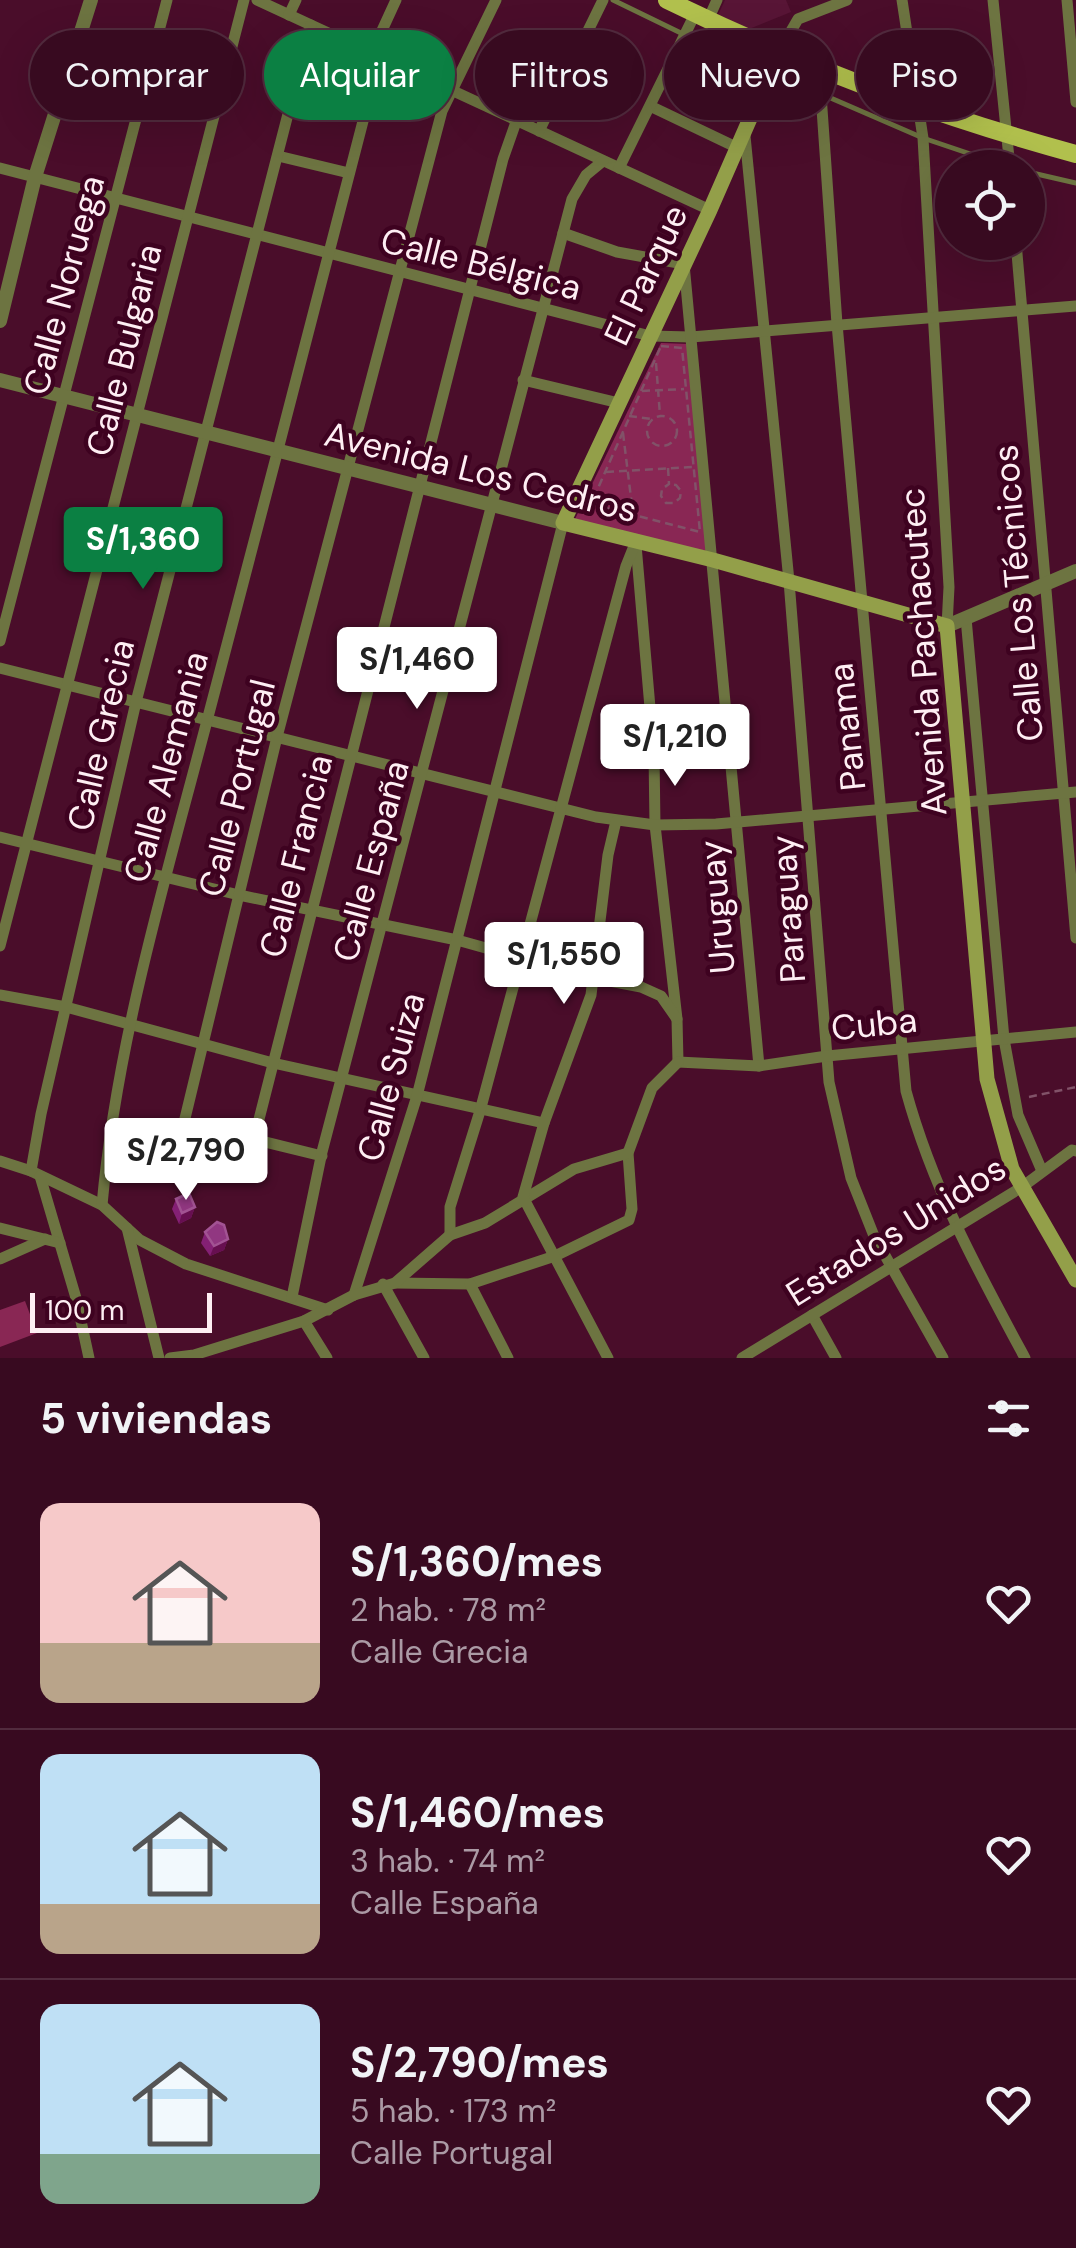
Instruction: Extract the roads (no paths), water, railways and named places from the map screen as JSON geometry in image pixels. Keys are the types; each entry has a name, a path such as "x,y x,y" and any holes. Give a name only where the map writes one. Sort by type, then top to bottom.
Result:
{"main road":[{"path":"667,0 733,30"},
{"name":"El Parque","path":"564,523 624,410 650,336 750,120"},
{"path":"962,120 1076,154"},
{"name":"Avenida Los Cedros","path":"564,523 947,626"},
{"name":"Avenida Pachacutec","path":"947,626 981,1041 994,1112 1012,1169 1074,1272"}],"street":[{"path":"0,321 34,176 91,0"},
{"name":"Calle Noruega","path":"0,641 167,0"},
{"name":"Calle Bulgaria","path":"0,946 244,0"},
{"path":"257,0 324,30"},
{"path":"289,14 296,0"},
{"name":"Calle Alemania","path":"382,30 396,0"},
{"name":"Calle Portugal","path":"455,84 496,0"},
{"path":"539,131 603,0"},
{"path":"690,30 717,0"},
{"path":"792,30 798,19 847,0"},
{"name":"Avenida Pachacutec","path":"902,0 906,30"},
{"path":"993,0 1008,150"},
{"path":"1066,0 1073,21 1076,102"},
{"name":"Calle Grecia","path":"36,1174 66,1007 136,702 312,24"},
{"path":"619,168 664,78"},
{"path":"455,92 710,210"},
{"path":"650,106 741,140"},
{"name":"Calle Alemania","path":"102,1205 108,1137 164,878 362,120"},
{"name":"Calle Portugal","path":"254,1140 182,1129 276,737 440,120"},
{"name":"Panama","path":"824,120 901,1049 913,1116 930,1168 955,1228 1025,1358"},
{"name":"Avenida Pachacutec","path":"919,120 949,586 947,626"},
{"name":"Calle Francia","path":"254,1140 503,159 516,122"},
{"name":"Paraguay","path":"741,140 765,331 789,581 829,1082 850,1178 874,1236 943,1358"},
{"path":"278,156 349,173"},
{"name":"Calle España","path":"292,1297 322,1156 542,308 577,187 603,161"},
{"name":"Calle Bélgica","path":"0,168 650,336 692,338 1076,306"},
{"path":"563,233 617,252 684,264"},
{"name":"Calle Los Técnicos","path":"1017,260 1044,584 1069,793 1076,938"},
{"name":"Uruguay","path":"684,264 759,1066"},
{"name":"Avenida Los Cedros","path":"0,380 564,523"},
{"path":"523,380 624,410"},
{"name":"Calle Suiza","path":"354,1295 417,1096 564,523"},
{"path":"450,1235 450,1207 480,1111 559,806 636,541"},
{"path":"170,1358 194,1356 304,1321 354,1295 389,1284 470,1284 554,1256 628,1220 632,1210 628,1153 652,1088 678,1062 636,541"},
{"path":"947,626 1076,571"},
{"name":"Avenida Pachacutec","path":"966,618 1004,1039 1018,1116 1042,1172"},
{"path":"0,668 422,774 656,826 1069,793"},
{"path":"608,1358 524,1198 544,1123 594,978 608,855 616,820"},
{"path":"0,837 238,895 522,956 661,996 677,1018"},
{"path":"0,996 66,1007 202,1046 544,1123"},
{"name":"Cuba","path":"678,1062 759,1066 1076,1032"},
{"path":"254,1140 322,1156"},
{"name":"Estados Unidos","path":"742,1358 1022,1188 1072,1150 1076,1152"},
{"path":"389,1284 450,1235 485,1223 574,1169 628,1153"},
{"path":"0,1160 102,1205 140,1240 186,1264 328,1310"},
{"path":"36,1174 60,1243 89,1358"},
{"path":"0,1228 60,1243"},
{"path":"127,1228 159,1358"},
{"path":"0,1259 45,1238"},
{"path":"389,1284 424,1358"},
{"path":"470,1284 508,1358"},
{"path":"812,1315 836,1358"},
{"path":"304,1321 327,1358"},
{"path":"225,1346 232,1358"}],"lane":[{"path":"613,0 675,30"},
{"path":"836,99 959,150"},
{"path":"1045,176 1076,184"}]}
